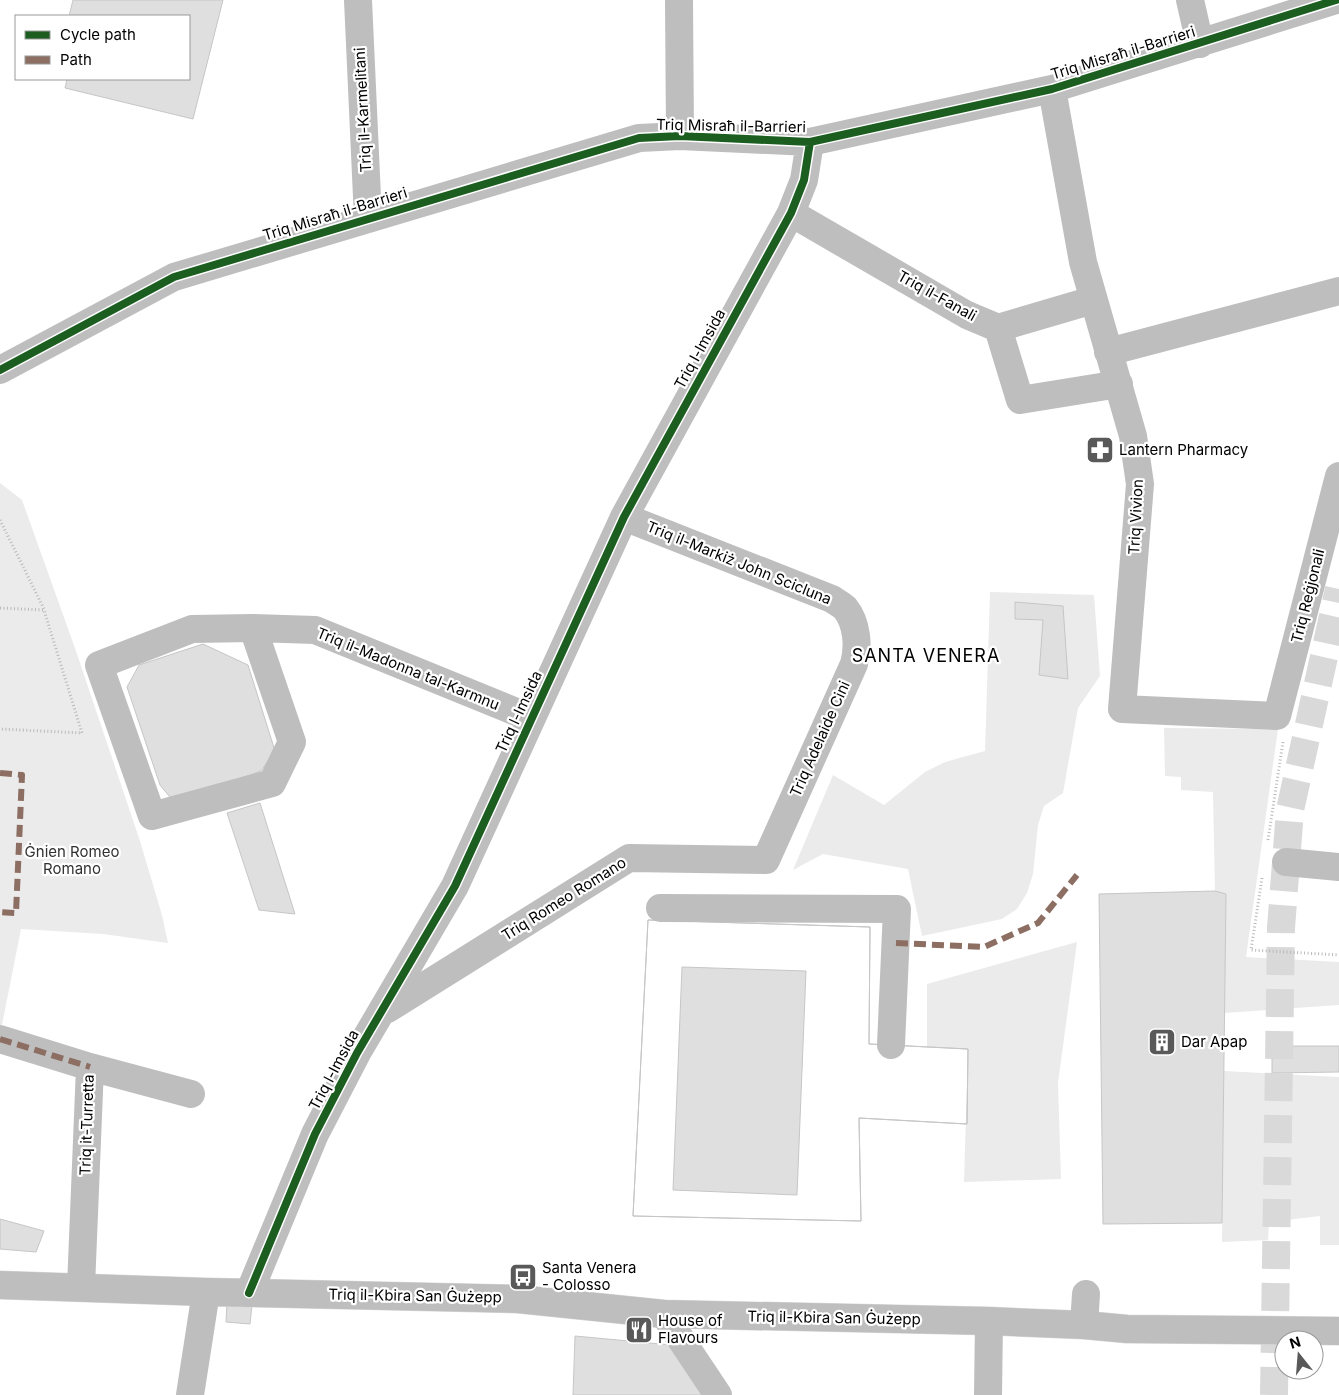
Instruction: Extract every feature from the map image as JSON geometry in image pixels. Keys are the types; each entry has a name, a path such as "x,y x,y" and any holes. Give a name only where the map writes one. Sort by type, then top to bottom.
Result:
{"street":[{"name":"Triq il-Karmelitani","path":"358,0 368,219"},
{"path":"679,0 680,136"},
{"path":"1190,0 1200,44"},
{"name":"Triq Misraħ il-Barrieri","path":"0,370 174,277 639,138 680,136 810,142 1052,89 1336,0"},
{"name":"Triq Vivion","path":"1052,89 1083,262 1133,436 1140,484 1122,710 1277,716"},
{"name":"Triq l-Imsida","path":"249,1293 315,1134 357,1053 455,886 624,517 791,213 804,180 810,142"},
{"name":"Triq il-Fanali","path":"791,213 967,315 998,328"},
{"path":"1108,352 1339,291"},
{"path":"1093,300 998,328 1020,400 1119,384"},
{"name":"Triq Reġjonali","path":"1277,716 1339,476"},
{"name":"Triq il-Markiż John Scicluna","path":"624,517 832,599 844,607 850,616"},
{"name":"Triq Adelaide Cini","path":"766,860 854,664 858,644 850,616"},
{"name":"Triq il-Madonna tal-Karmnu","path":"253,628 292,742 272,783 152,816 99,665 192,629 253,628 315,630 531,718"},
{"name":"Triq Romeo Romano","path":"382,1012 628,858 766,860"},
{"path":"1286,862 1339,867"},
{"path":"660,908 897,909 892,1045"},
{"path":"0,1039 90,1067"},
{"name":"Triq it-Turretta","path":"80,1287 90,1067 191,1094"},
{"name":"Triq il-Kbira San Ġużepp","path":"0,1285 518,1299 664,1314 1084,1324 1127,1329 1339,1331"},
{"path":"190,1395 206,1292"},
{"path":"1084,1324 1086,1294"},
{"path":"664,1314 718,1395"},
{"path":"988,1395 989,1321"}],"path":[{"path":"0,520 44,610 82,733 0,729"},
{"path":"0,608 44,610"}],"green space":[{"name":"Ġnien Romeo Romano","path":"0,483 22,500 76,651 140,841 162,915 168,943 103,934 21,929 0,1035"},
{"path":"990,592 1094,595 1100,676 1078,708 1063,793 1044,806 1038,825 1033,874 1027,893 1017,909 1002,919 922,936 908,869 823,854 793,870 833,775 884,805 925,772 945,762 985,751"},
{"path":"1164,728 1278,729 1246,957 1339,962 1339,1005 1224,1013 1226,894 1215,891 1213,792 1181,790 1181,777 1165,776"},
{"path":"1077,942 1058,1083 1061,1179 964,1182 968,1049 927,1047 927,984"},
{"path":"1224,1071 1339,1077 1339,1245 1320,1245 1320,1216 1269,1222 1268,1240 1222,1242"}],"building":[{"path":"73,0 223,0 193,119 65,88 67,80 190,80 190,15 69,15"},
{"path":"1015,602 1063,606 1068,679 1039,675 1043,620 1015,619"},
{"path":"203,644 248,665 275,751 261,771 174,802 160,785 127,687 139,665"},
{"path":"260,803 295,914 259,910 227,813"},
{"name":"Dar Apap","path":"1215,891 1226,894 1222,1223 1103,1224 1099,894"},
{"path":"648,920 870,927 869,1044 968,1049 967,1124 859,1118 861,1221 633,1216","holes":["682,967 806,971 797,1195 673,1190"]},
{"path":"648,920 870,927 869,1044 968,1049 967,1124 859,1118 861,1221 633,1216"},
{"path":"1272,1046 1339,1046 1339,1072 1272,1073"},
{"path":"0,1219 44,1231 36,1252 0,1249"},
{"path":"227,1302 252,1305 250,1324 226,1322"},
{"path":"575,1336 682,1346 709,1395 573,1395"}],"tunnel":[{"path":"1274,1395 1281,928 1290,810 1339,589"}],"marked path":[{"path":"0,773 22,775 16,913 0,912"},
{"path":"896,943 984,947 1038,923 1077,875"},
{"path":"0,1039 90,1067"}],"cycle path":[{"path":"0,370 174,277 639,138 680,136 810,142 1052,89 1336,0"},
{"path":"249,1293 315,1134 357,1053 455,886 624,517 791,213 804,180 810,142"}],"place":[{"name":"Lantern Pharmacy","path":"1100,450"},
{"name":"Dar Apap","path":"1162,1042"},
{"name":"Santa Venera - Colosso","path":"523,1277"},
{"name":"House of Flavours","path":"639,1330"}],"district":[{"name":"SANTA VENERA","path":"926,656"}]}
